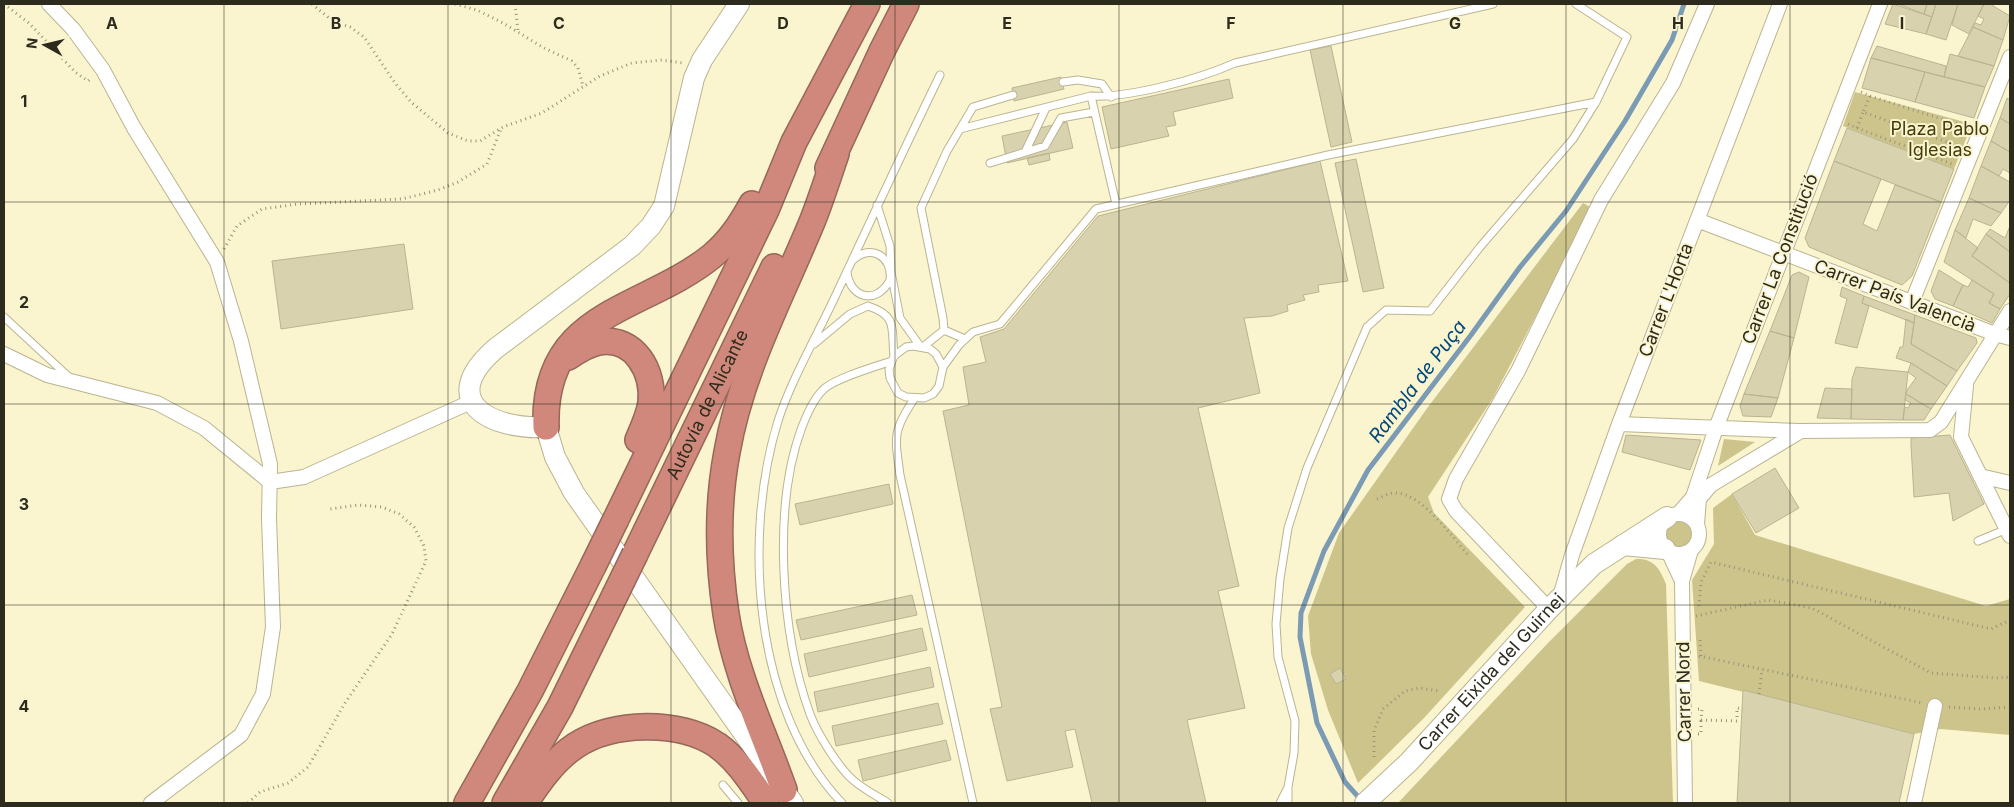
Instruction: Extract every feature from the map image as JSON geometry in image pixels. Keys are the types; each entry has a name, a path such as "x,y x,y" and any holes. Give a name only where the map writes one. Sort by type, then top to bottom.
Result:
{"highway":[{"name":"Autovía de Alicante","path":"468,803 530,691 593,566 766,210 794,142 867,4"},
{"name":"Autovía de Alicante","path":"506,803 560,708 793,229 836,154 882,51 906,4"},
{"path":"546,427 548,394 557,367 565,351 579,334 604,316 684,275 713,255 736,232 755,198 794,142"},
{"path":"781,799 726,615 720,543 723,487 727,452 736,412 763,333 813,220 836,154"},
{"path":"557,367 567,357 583,348 598,342 610,341 633,350 648,372 651,401 648,416 623,473 616,519"},
{"path":"525,803 542,777 575,746 628,727 650,727 678,731 716,744 729,755 744,773 781,799"}],"street":[{"path":"49,4 73,28 102,70 134,128 217,262 241,341 270,464 273,627 263,694 241,735 151,803"},
{"path":"739,4 698,69 686,109 664,206 651,226 632,246 483,359 470,379 469,387 473,401 480,412 496,422 525,427 546,427 555,457 574,494 781,799"},
{"path":"1554,604 1456,511 1449,498 1456,479 1518,371 1601,200 1673,83 1706,4"},
{"name":"Carrer L'Horta","path":"1554,604 1619,424 1780,4"},
{"name":"Carrer La Constitució","path":"1673,515 1693,497 1716,428 1782,253 1880,4"},
{"path":"1912,302 2010,57"},
{"name":"Carrer País Valencià","path":"1697,220 1995,334 2010,338"},
{"path":"1619,424 1801,431 1930,430 1941,422 2010,311"},
{"path":"4,354 47,375 157,403 204,428 270,482 304,478 473,401"},
{"path":"1966,381 1961,437 2009,532"},
{"path":"1623,545 1666,550 1680,554 1692,550 1699,538 1697,524 1699,500 1712,485 1801,431"},
{"path":"1980,476 2010,483"},
{"path":"1666,550 1658,536 1662,523 1673,515 1692,518 1697,524"},
{"name":"Carrer Eixida del Guirnei","path":"1371,798 1409,762 1554,604 1594,564 1673,515"},
{"name":"Carrer Nord","path":"1666,550 1682,581"},
{"name":"Carrer Nord","path":"1685,803 1682,581 1692,550"},
{"path":"1914,803 1935,706"}],"lane":[{"path":"960,128 1091,96 1111,97 1210,74 1235,64 1493,4"},
{"path":"1288,803 1288,787 1294,753 1296,721 1278,657 1276,624 1280,578 1288,528 1307,468 1366,327 1386,310 1430,311 1480,247 1573,139 1596,102 1627,37 1576,4"},
{"path":"842,803 810,760 783,707 770,656 762,597 760,523 765,482 778,420 877,205 940,75"},
{"path":"1063,82 1078,80 1102,84 1111,97"},
{"path":"944,330 921,208 947,151 973,107 1013,95"},
{"path":"1091,96 1116,204"},
{"path":"812,346 850,314 868,306 883,311 891,321 893,358 890,378 893,386 898,393 914,399 924,398 933,394 939,386 942,367 965,339 973,332 1000,324 1096,210 1328,155 1596,102"},
{"path":"1026,150 1046,108"},
{"path":"990,163 1026,150 1045,146 1061,118 1094,112"},
{"path":"847,271 848,281 854,290 862,295 872,296 886,288 891,272 890,246 877,205"},
{"path":"851,261 866,252 875,253 883,257 889,264 900,318 922,346 936,354 942,367"},
{"path":"862,295 868,306"},
{"path":"868,306 872,296"},
{"path":"4,317 75,383"},
{"path":"944,330 965,339"},
{"path":"888,803 853,780 832,753 810,715 794,656 786,605 784,556 786,495 798,436 808,411 825,388 893,358 906,347 922,346 944,330"},
{"path":"914,399 900,420 895,436 900,475 973,803"},
{"path":"1978,541 2009,532"},
{"path":"723,785 738,803"},
{"path":"1280,803 1288,787"}],"path":[{"path":"4,4 30,23 75,72 88,81 102,70"},
{"path":"312,4 330,20 350,27 364,36 411,102 448,133 468,141 480,141 501,129 542,113 583,86 632,63 668,61 684,63 698,69"},
{"path":"455,4 478,10 544,48 572,61 578,68 583,86"},
{"path":"515,4 518,32"},
{"path":"1847,87 1981,132"},
{"path":"1870,96 1863,112 1973,151"},
{"path":"1857,128 1966,169"},
{"path":"217,262 237,226 262,209 298,204 396,200 431,192 458,182 488,164 501,129"},
{"path":"1378,499 1395,492 1412,497 1426,508 1469,556"},
{"path":"248,803 260,792 288,783 308,767 345,703 392,634 426,562 424,546 414,527 399,514 382,508 358,505 330,509"},
{"path":"1699,624 1701,582 1711,562 1991,629 2010,620"},
{"path":"1698,616 1768,600 1812,608 1932,673 1996,678 2010,677"},
{"path":"1699,632 1700,656 1935,706 1980,709 2010,706"},
{"path":"1759,694 1762,669"},
{"path":"1374,757 1374,730 1384,710 1405,691 1419,688 1439,691"},
{"path":"1702,720 1736,721 1737,708 1742,709"},
{"path":"1697,709 1702,709 1701,734"}],"green space":[{"name":"Plaza Pablo Iglesias","path":"1855,92 1972,124 1954,169 1843,126"},
{"path":"1583,203 1592,208 1493,398 1428,497 1434,513 1525,607 1424,718 1358,783 1328,710 1311,654 1308,616 1339,533 1428,407"},
{"path":"1724,439 1755,442 1718,466"},
{"path":"1732,494 1755,535 1986,606 2010,599 2010,735 1941,729 1914,734 1699,681 1692,580 1714,544 1713,508"},
{"path":"1679,518 1685,519 1690,523 1694,528 1694,540 1690,545 1685,549 1679,550 1673,549 1668,545 1664,540 1663,534 1664,528 1668,523 1673,519"},
{"path":"1636,559 1647,560 1656,566 1666,584 1673,803 1398,803 1548,643 1627,564"}],"building":[{"path":"1893,4 1932,17 1926,34 1885,24"},
{"path":"1898,4 1927,4 1924,14"},
{"path":"1927,4 1936,4 1932,17 1924,14"},
{"path":"1936,4 1958,4 1946,40 1926,34"},
{"path":"1958,4 1984,4 1969,34 1952,25"},
{"path":"1984,4 1990,4 2010,16 2003,40 1973,27 1975,23 1981,25 1984,19 1978,16"},
{"path":"1973,27 2003,40 1994,66 1958,56"},
{"path":"1331,46 1352,142 1331,147 1310,50"},
{"path":"1877,46 1946,66 1944,77 1871,58"},
{"path":"1950,54 1994,66 1985,87 1944,77"},
{"path":"1871,58 1925,72 1915,102 1862,88"},
{"path":"1925,72 1985,87 1974,118 1915,102"},
{"path":"1061,77 1064,89 1014,101 1012,88"},
{"path":"1229,79 1233,98 1173,112 1176,125 1166,127 1169,136 1111,149 1102,107"},
{"path":"2007,98 2010,100 2010,124 2000,118"},
{"path":"2000,118 2010,124 2010,152 1991,141"},
{"path":"1067,122 1073,148 1007,163 1002,136"},
{"path":"1847,128 1954,169 1941,202 1834,161"},
{"path":"1991,141 2010,152 2010,173 2003,169 1999,176 1981,166"},
{"path":"1049,153 1050,160 1029,165 1027,158"},
{"path":"1356,159 1384,288 1363,292 1335,163"},
{"path":"1320,161 1348,281 1318,285 1319,292 1303,295 1305,300 1287,305 1288,311 1272,316 1244,318 1260,393 1198,408 1239,586 1218,591 1245,708 1187,720 1206,803 1092,803 1075,729 1065,731 1073,767 1007,781 990,709 1002,707 943,411 969,405 963,367 986,362 980,337 1004,329 1098,216"},
{"path":"1834,161 1881,179 1863,224 1877,231 1895,185 1941,202 1912,276 1902,285 1809,247 1805,238"},
{"path":"1981,166 2010,182 2010,200 2001,213 1969,198"},
{"path":"1969,198 2001,213 1991,226 1973,219 1966,238 1955,230"},
{"path":"2010,226 2010,252 1986,234 1990,229 2005,238"},
{"path":"1955,230 1978,248 1972,256 2010,283 2010,294 2000,309 1989,303 1994,294 1944,262"},
{"path":"1986,234 2010,252 2010,283 1972,256"},
{"path":"404,244 413,309 281,329 272,261"},
{"path":"1939,270 1963,285 1953,306 1935,299 1931,291"},
{"path":"1799,272 1809,277 1794,338 1770,331 1792,275"},
{"path":"1972,280 1994,294 1989,303 2000,309 1992,323 1953,306 1963,285 1968,287"},
{"path":"1842,287 1864,296 1862,303 1869,306 1857,348 1835,343 1847,299 1840,296"},
{"path":"1864,296 1915,315 1914,323 1862,303"},
{"path":"1915,315 1976,338 1977,343 1957,371 1911,344"},
{"path":"1906,319 1914,323 1911,344 1957,371 1947,386 1911,363 1896,358 1900,347 1903,347"},
{"path":"1770,331 1794,338 1778,398 1744,394"},
{"path":"1911,363 1947,386 1931,409 1906,394 1916,378 1908,372"},
{"path":"1856,367 1908,372 1903,420 1851,419 1852,379"},
{"path":"1825,388 1852,389 1851,419 1817,418"},
{"path":"1744,394 1778,398 1771,417 1743,416 1740,406"},
{"path":"1906,394 1931,409 1924,420 1903,420 1905,407 1908,408 1911,403 1905,400"},
{"path":"1626,435 1701,440 1690,470 1622,452"},
{"path":"1950,435 1984,504 1953,521 1949,493 1914,497 1911,445 1911,438"},
{"path":"1775,468 1799,508 1756,533 1732,494"},
{"path":"889,484 893,504 800,525 795,504"},
{"path":"912,595 917,615 801,640 796,620"},
{"path":"922,628 927,650 809,677 804,654"},
{"path":"930,667 934,687 818,712 814,692"},
{"path":"1340,668 1346,679 1336,684 1330,674"},
{"path":"1743,690 1914,734 1899,803 1737,803"},
{"path":"938,703 943,724 836,746 832,726"},
{"path":"946,740 951,760 863,781 858,760"}],"waterway":[{"name":"Rambla de Puça","path":"1361,800 1345,782 1317,723 1300,637 1301,613 1324,551 1368,470 1471,335 1520,267 1566,211 1625,121 1672,40 1684,4"}]}
